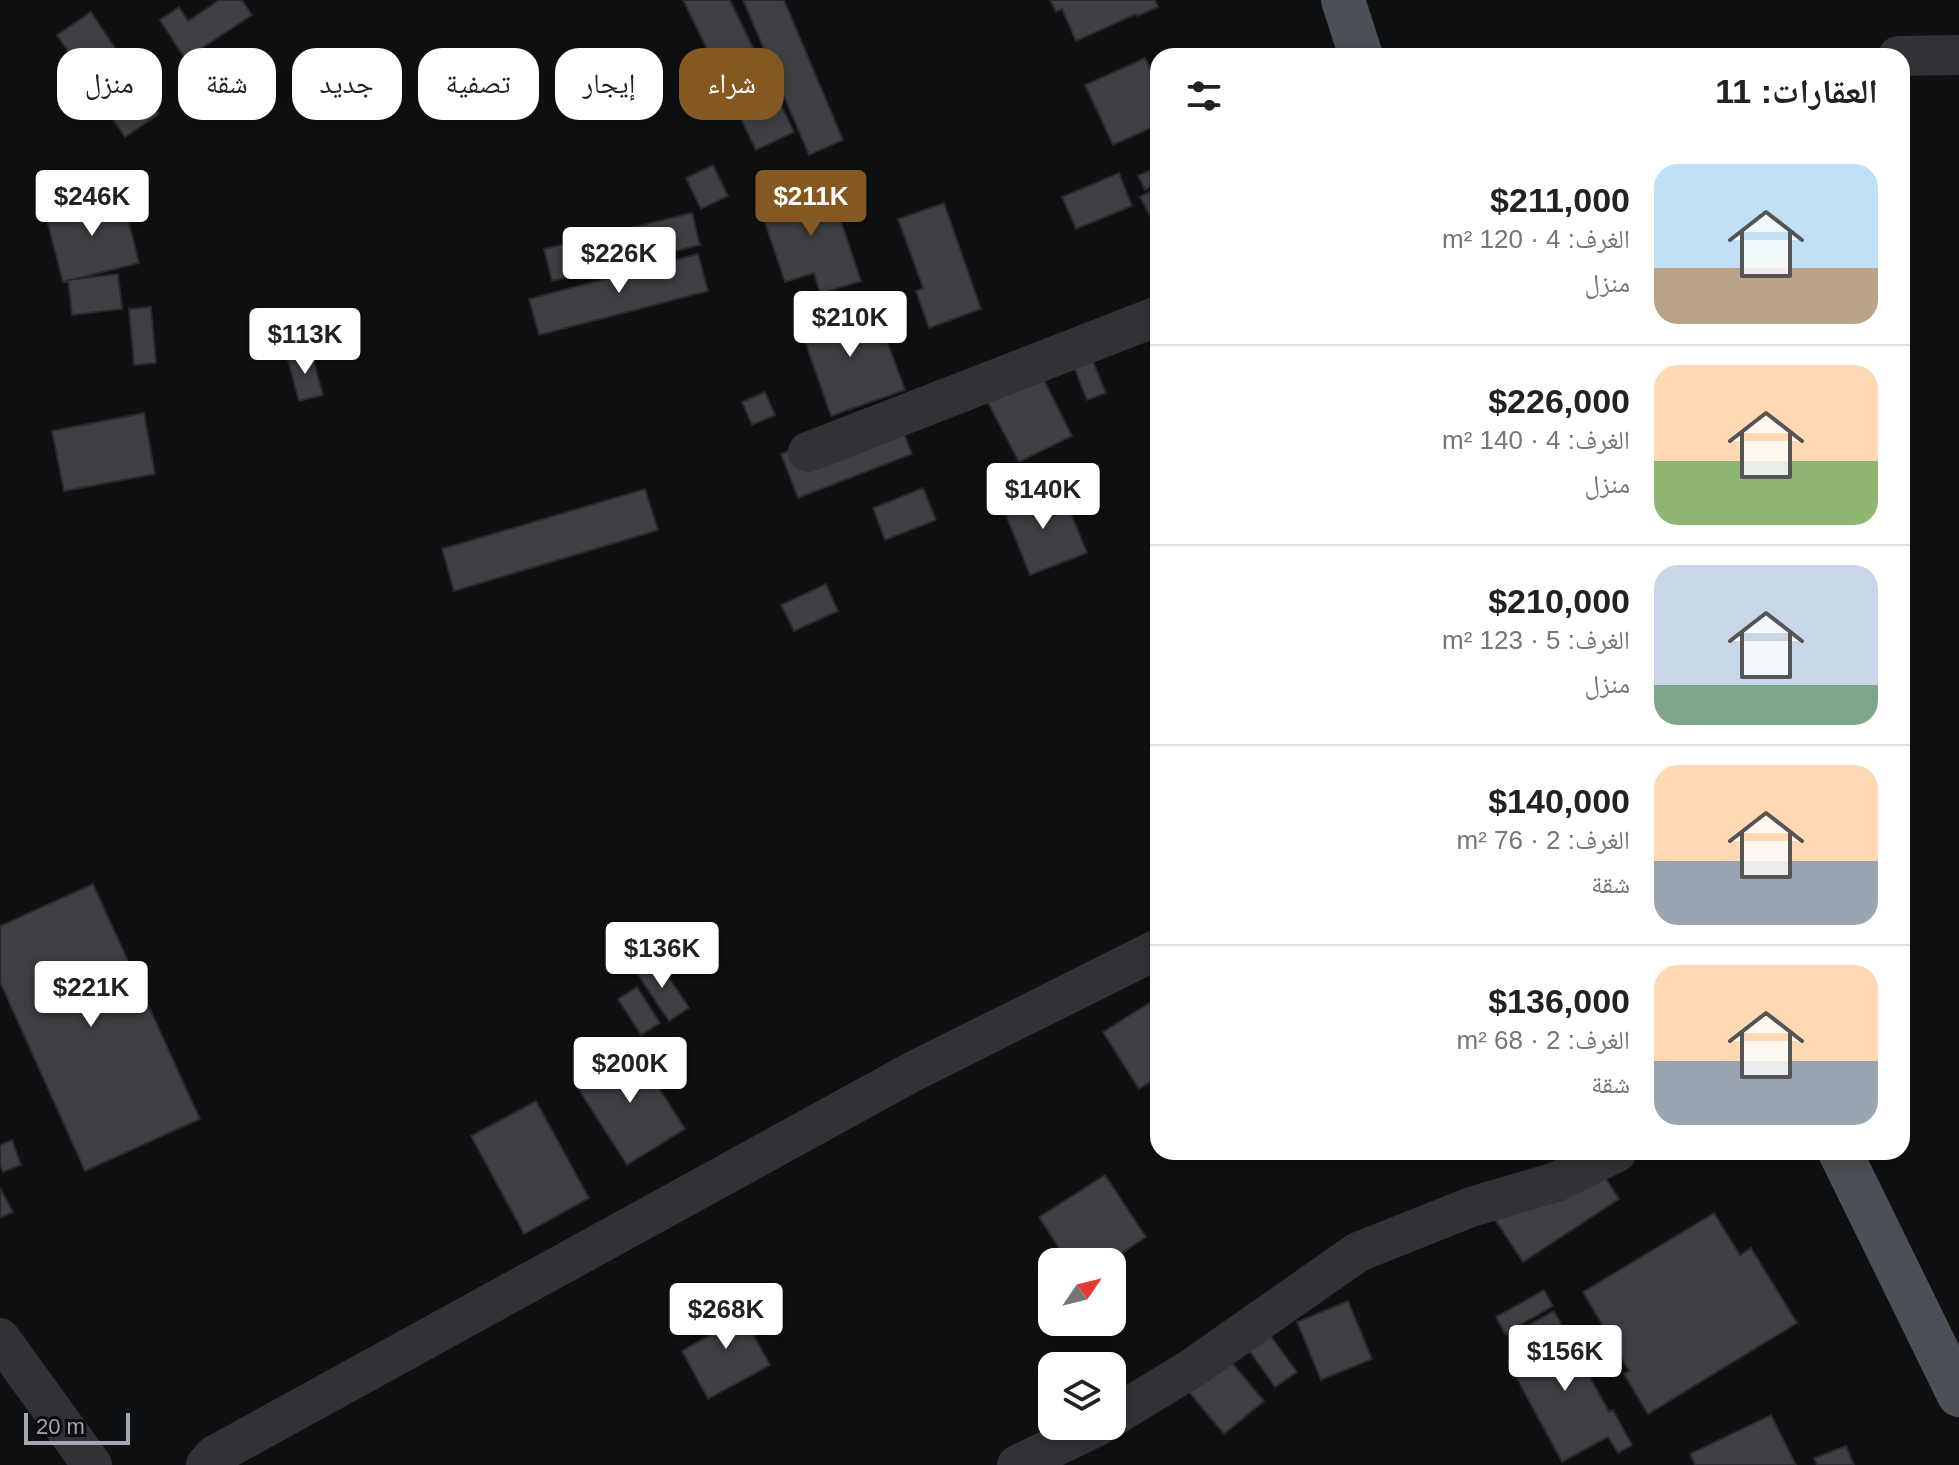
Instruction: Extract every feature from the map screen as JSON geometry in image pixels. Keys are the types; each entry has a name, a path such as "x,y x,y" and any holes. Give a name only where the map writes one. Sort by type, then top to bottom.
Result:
{"main road":[{"path":"1343,0 1358,48"},
{"path":"1844,1160 1959,1395"}],"street":[{"path":"1910,56 1959,55"},
{"path":"808,452 1150,319"},
{"path":"206,1465 215,1455 898,1080 1150,953"},
{"path":"1126,1408 1191,1369 1358,1252 1471,1207 1556,1182 1601,1160"},
{"path":"0,1338 92,1465"},
{"path":"1017,1465 1069,1440"}],"building":[{"path":"219,0 242,0 252,15 202,48 178,48 160,20 179,7 188,21"},
{"path":"683,0 730,0 753,48 706,48"},
{"path":"743,0 784,0 843,140 809,155 784,96 784,48 763,48"},
{"path":"1050,0 1155,0 1158,7 1076,41 1062,9 1056,12"},
{"path":"91,12 115,48 66,48 57,35"},
{"path":"1145,58 1150,69 1150,128 1113,145 1085,85"},
{"path":"784,111 794,132 756,150 741,120 784,120"},
{"path":"114,120 150,120 125,137"},
{"path":"713,165 728,196 701,209 686,178"},
{"path":"1150,170 1150,188 1145,190 1138,176"},
{"path":"1119,173 1132,206 1076,229 1062,197"},
{"path":"828,182 861,281 820,294 814,273 785,282 759,205"},
{"path":"1150,191 1150,216 1140,197"},
{"path":"122,194 139,263 63,282 45,213"},
{"path":"944,203 981,309 929,328 916,291 923,288 898,219"},
{"path":"692,213 700,245 552,281 544,249"},
{"path":"698,254 708,291 539,335 529,299"},
{"path":"118,274 122,309 72,315 68,280"},
{"path":"826,303 835,328 877,313 905,390 831,416 795,313"},
{"path":"151,307 156,363 134,365 129,309"},
{"path":"1087,347 1106,393 1087,400 1069,354"},
{"path":"311,351 323,395 299,401 287,357"},
{"path":"1039,370 1072,436 1019,462 985,397"},
{"path":"765,392 775,415 752,425 742,402"},
{"path":"895,411 912,454 798,498 781,454"},
{"path":"144,413 155,474 64,491 52,431"},
{"path":"923,488 936,520 885,540 873,508"},
{"path":"1026,488 1034,507 1064,496 1087,553 1030,575 999,498"},
{"path":"645,489 658,530 454,591 442,549"},
{"path":"826,584 838,611 794,631 781,605"},
{"path":"93,884 200,1119 85,1171 0,982 0,926"},
{"path":"656,958 689,1008 669,1021 636,972"},
{"path":"637,987 660,1023 641,1035 618,999"},
{"path":"1150,1003 1150,1082 1139,1089 1103,1032"},
{"path":"632,1045 685,1129 627,1165 574,1082"},
{"path":"536,1101 589,1198 524,1234 471,1136"},
{"path":"12,1140 21,1165 3,1172 0,1145"},
{"path":"1576,1160 1594,1160 1619,1199 1523,1262 1490,1212"},
{"path":"1105,1175 1146,1237 1126,1250 1059,1248 1039,1217"},
{"path":"0,1188 13,1212 0,1218"},
{"path":"1714,1213 1740,1255 1751,1248 1797,1323 1648,1414 1624,1374 1629,1371 1583,1292"},
{"path":"1544,1290 1553,1306 1505,1334 1496,1317"},
{"path":"733,1297 770,1365 708,1399 682,1351 715,1332 705,1312"},
{"path":"1348,1301 1372,1359 1321,1380 1297,1322"},
{"path":"1554,1311 1609,1412 1613,1410 1632,1445 1618,1453 1608,1437 1562,1462 1508,1362 1537,1346 1526,1326"},
{"path":"1267,1331 1297,1372 1275,1387 1246,1346"},
{"path":"1228,1358 1264,1401 1224,1434 1188,1391"},
{"path":"1771,1415 1796,1465 1695,1465 1690,1454"},
{"path":"1846,1446 1854,1465 1817,1465 1814,1458"}]}
